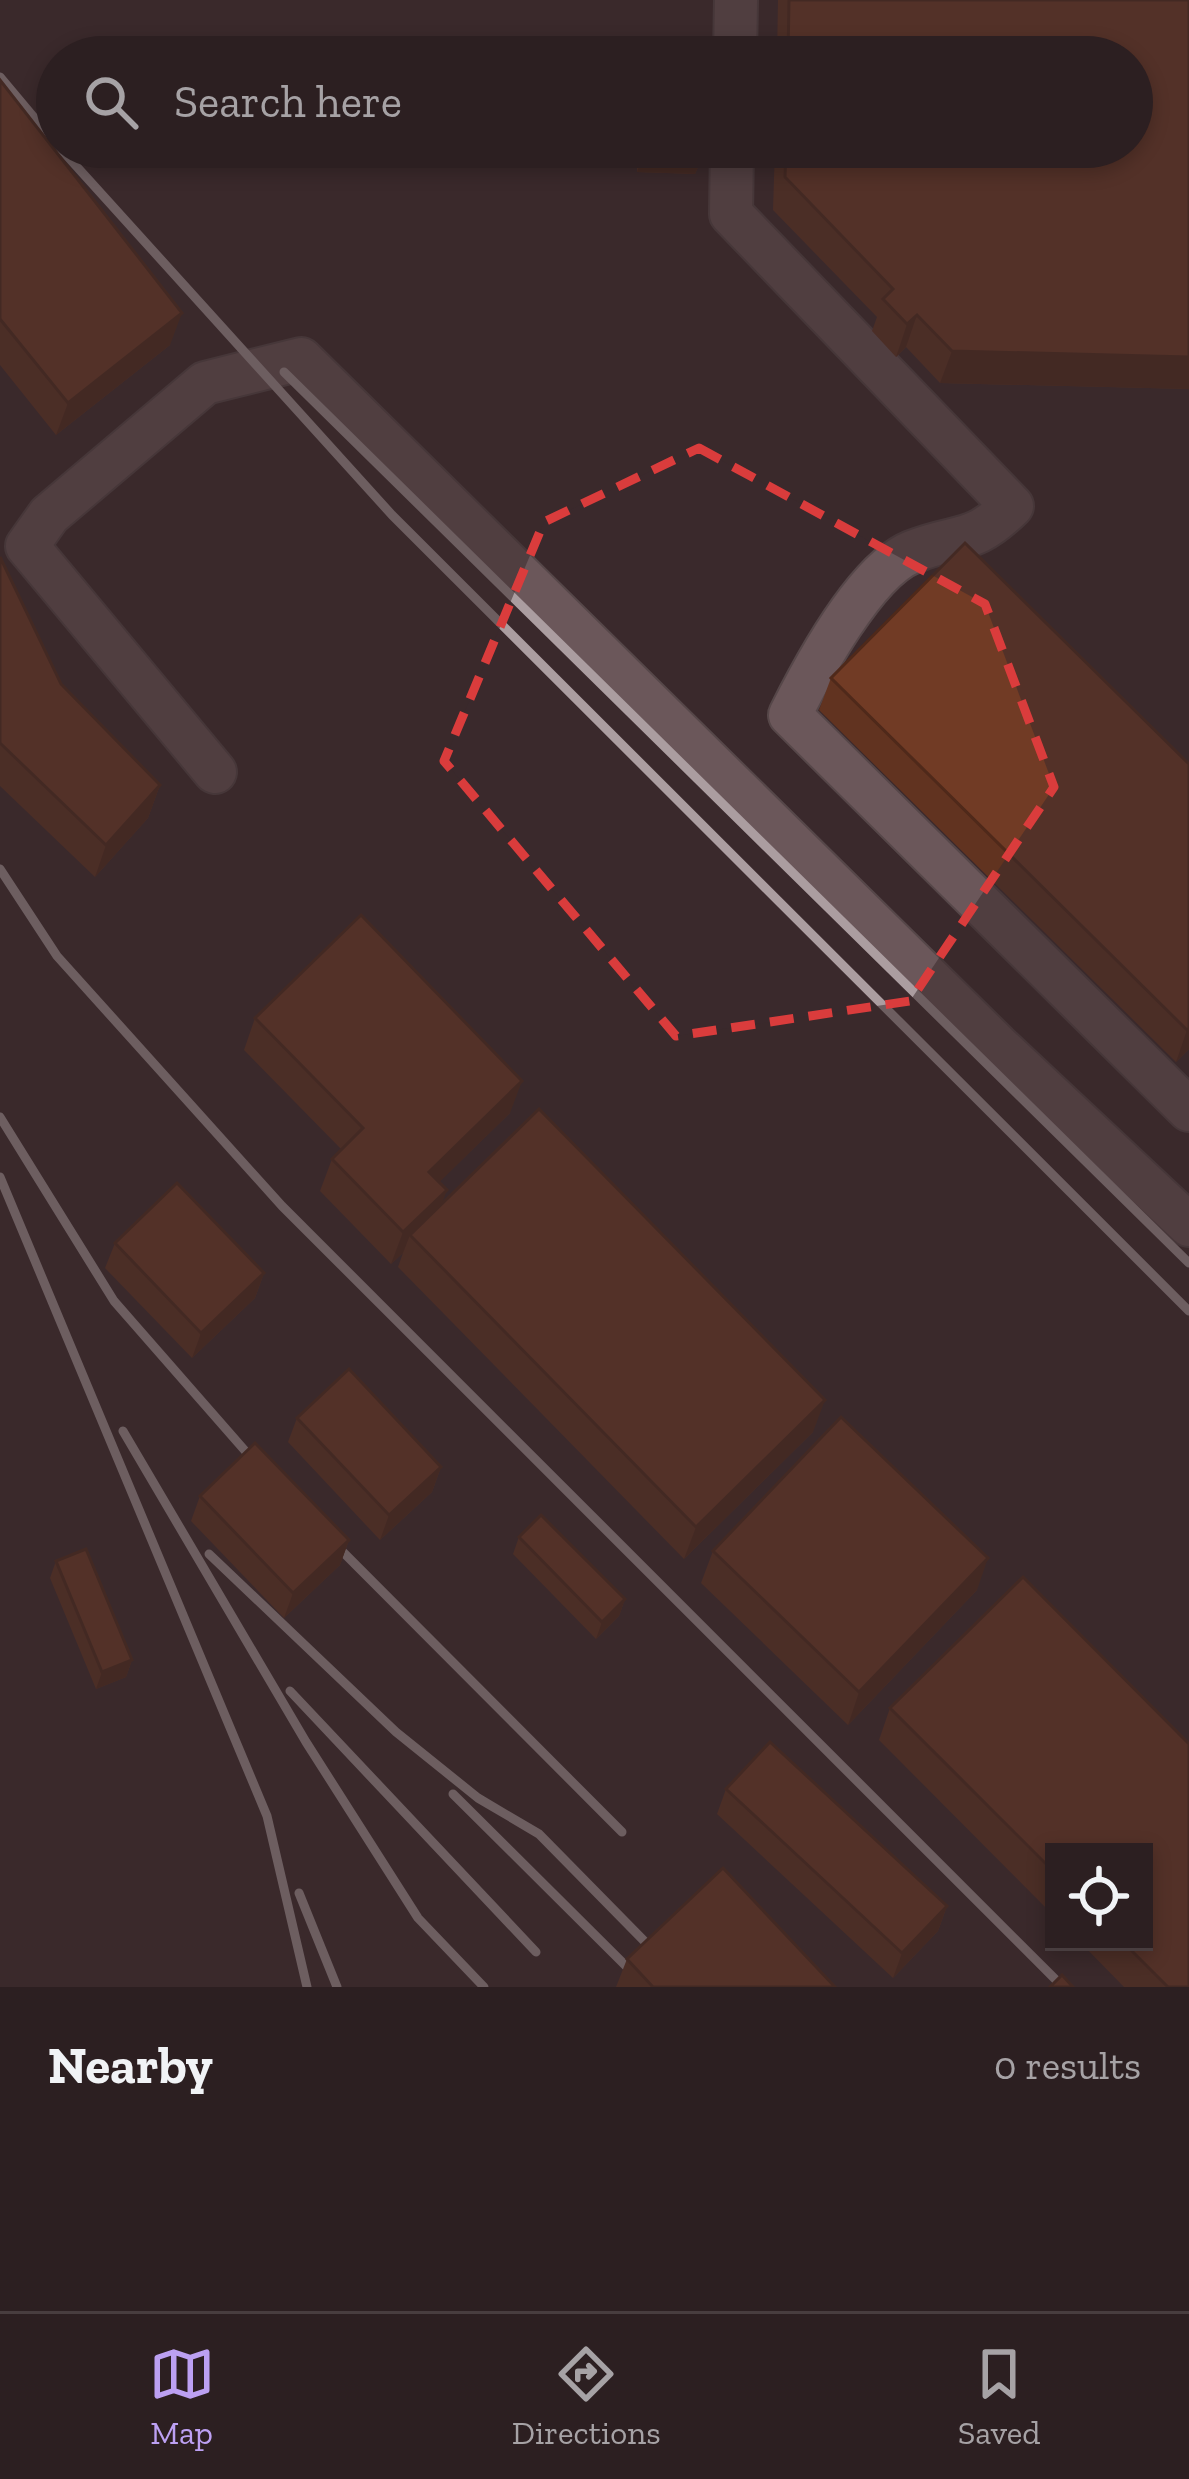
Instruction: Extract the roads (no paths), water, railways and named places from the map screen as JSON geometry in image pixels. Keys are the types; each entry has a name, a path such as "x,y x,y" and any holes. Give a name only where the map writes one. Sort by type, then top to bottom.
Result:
{"lane":[{"path":"735,36 736,0"},
{"path":"732,168 731,214 1012,506 984,532 907,554 827,643 790,716 1189,1110"},
{"path":"215,772 27,546 49,515 206,383 302,359 997,1045 1189,1226"}],"railway":[{"path":"0,77 36,120"},
{"path":"78,168 392,515 1189,1311"},
{"path":"284,372 1189,1263"},
{"path":"0,869 57,956 282,1206 1063,1987"},
{"path":"0,1117 114,1301 268,1477"},
{"path":"0,1177 267,1816 307,1987"},
{"path":"123,1431 306,1742 418,1918 484,1987"},
{"path":"323,1532 622,1832"},
{"path":"209,1554 396,1732 478,1798 539,1834 655,1952"},
{"path":"290,1691 536,1952"},
{"path":"453,1794 633,1973"},
{"path":"299,1893 337,1987"}]}
